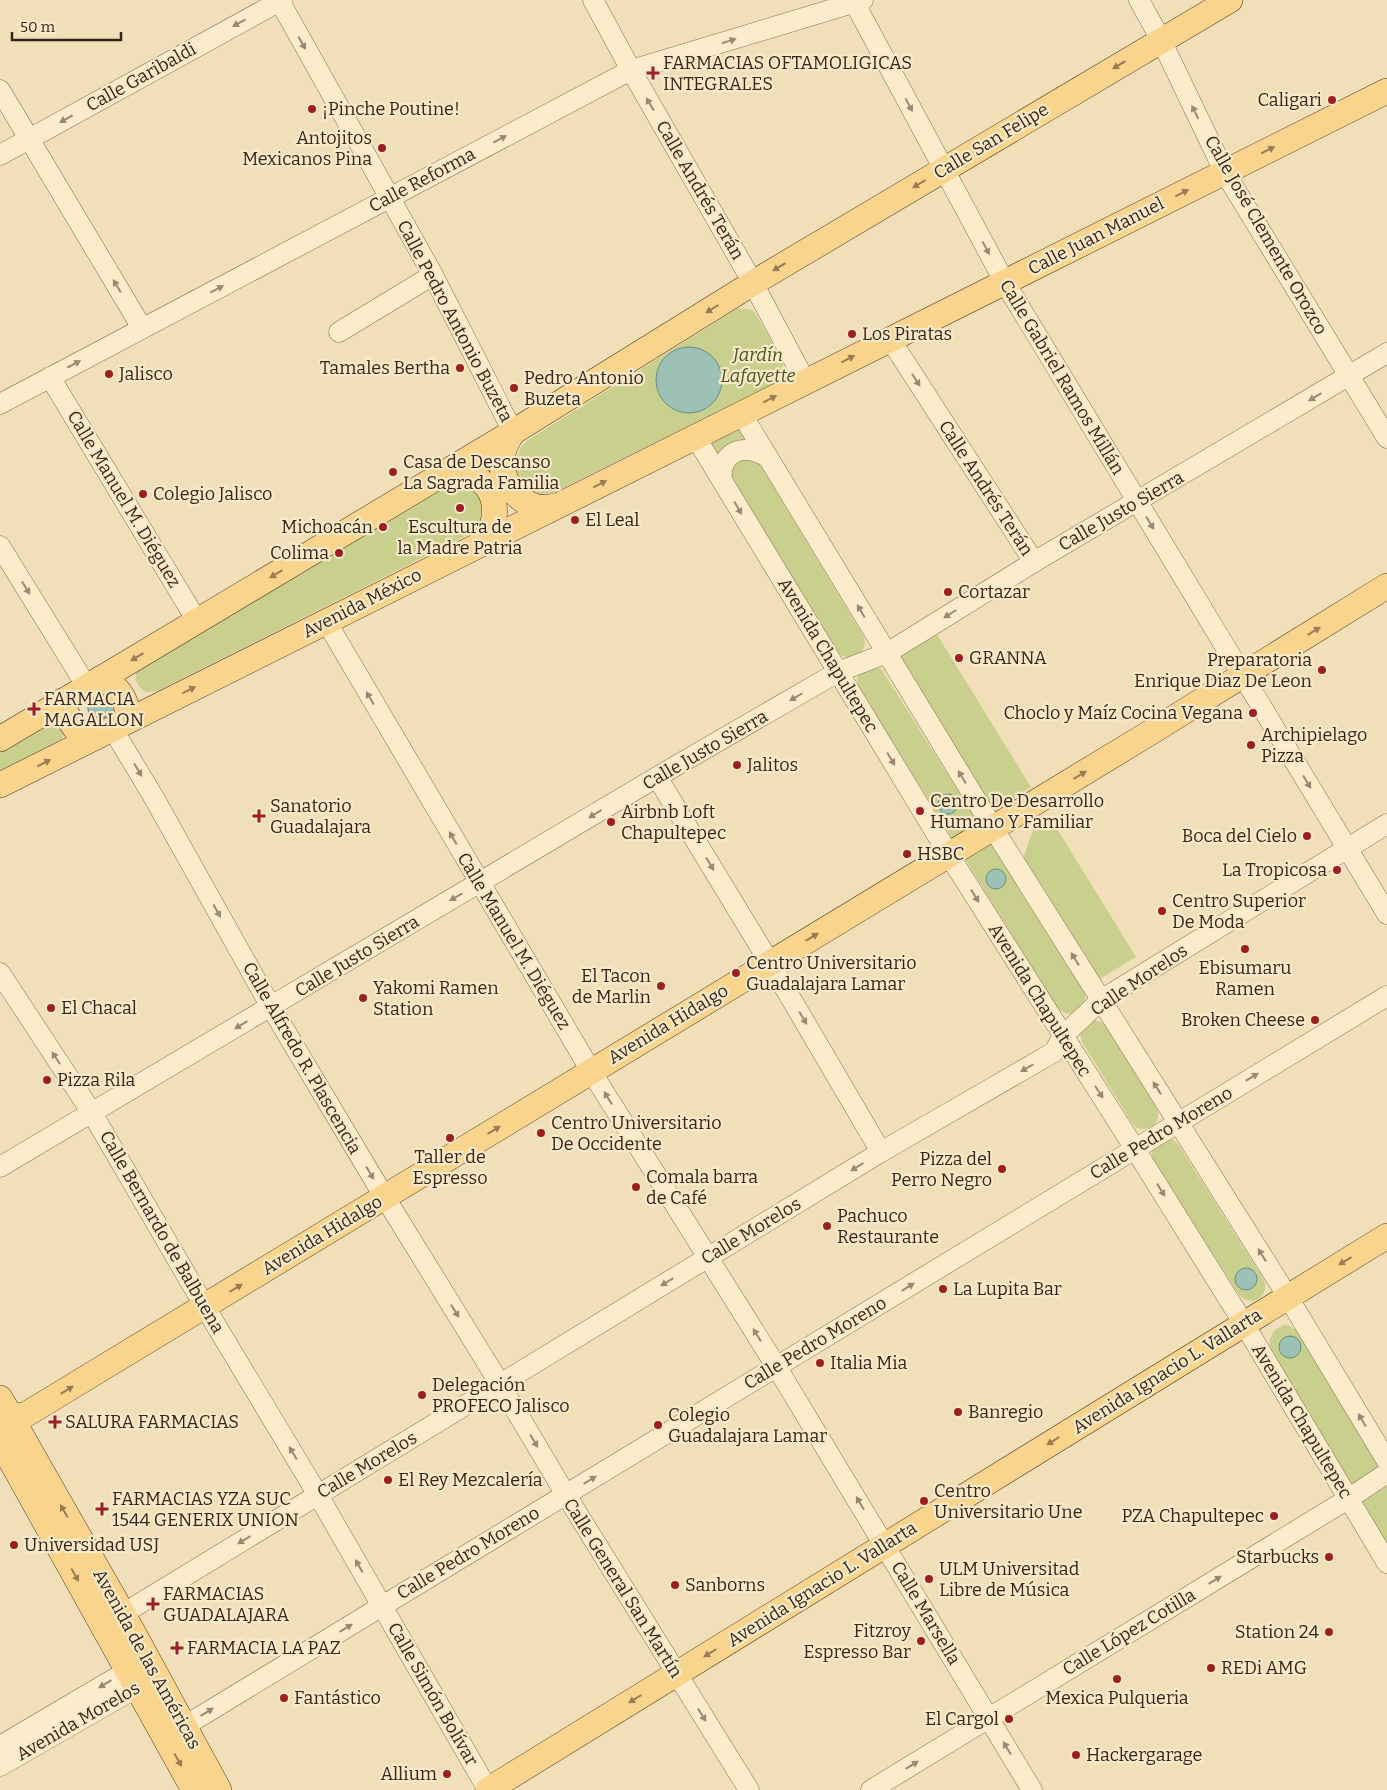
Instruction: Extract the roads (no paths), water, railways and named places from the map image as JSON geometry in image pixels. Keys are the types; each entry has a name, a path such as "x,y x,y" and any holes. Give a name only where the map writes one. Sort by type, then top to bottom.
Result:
{"main road":[{"name":"Calle San Felipe","path":"753,283 1230,0"},
{"name":"Calle Juan Manuel","path":"805,381 1387,91"},
{"path":"0,739 447,472 753,283"},
{"name":"Avenida México","path":"0,784 805,381"},
{"path":"513,432 506,444 502,460 503,475 513,492 528,503 542,507 552,507 562,503"},
{"path":"447,472 471,475 479,480 488,490 494,502 494,522 490,533 479,545"},
{"name":"Avenida Hidalgo","path":"7,1423 205,1307 949,855 1387,586"},
{"path":"94,683 113,685 124,697 128,707 121,724"},
{"path":"62,701 73,728 87,741"},
{"name":"Avenida Ignacio L. Vallarta","path":"488,1790 1387,1236"},
{"name":"Avenida de las Américas","path":"7,1423 175,1732 219,1790"},
{"name":"Avenida de las Américas","path":"175,1732 194,1790"}],"street":[{"name":"Calle Garibaldi","path":"0,155 280,0"},
{"name":"Calle Pedro Antonio Buzeta","path":"280,0 433,275 513,432"},
{"name":"Calle Andrés Terán","path":"593,0 753,283 805,381"},
{"name":"Calle José Clemente Orozco","path":"1139,0 1161,40 1224,171 1387,438"},
{"name":"Calle Reforma","path":"0,404 631,70 857,1"},
{"name":"Calle Gabriel Ramos Millán","path":"857,1 1004,281 1387,914"},
{"path":"0,90 142,328"},
{"path":"339,332 433,275"},
{"name":"Calle Andrés Terán","path":"890,338 1034,562"},
{"name":"Calle Justo Sierra","path":"0,1167 657,777 838,672 886,653 1034,562 1387,353"},
{"name":"Calle Manuel M. Diéguez","path":"50,377 197,621"},
{"path":"741,413 993,828 1288,1297 1387,1461"},
{"name":"Avenida Chapultepec","path":"695,436 949,855 1136,1149 1244,1324 1387,1563"},
{"path":"722,480 722,466 733,453 749,450 767,456"},
{"path":"0,546 94,683"},
{"name":"Calle Manuel M. Diéguez","path":"326,621 479,884 591,1071 709,1257"},
{"name":"Calle Alfredo R. Plascencia","path":"121,724 153,796 271,1007 384,1197 500,1384"},
{"path":"657,777 770,963 881,1152"},
{"name":"Calle Morelos","path":"113,1620 881,1152 1054,1052 1063,1036 1101,1000 1387,824"},
{"name":"Calle Bernardo de Balbuena","path":"0,972 92,1113 205,1307 318,1495"},
{"name":"Calle Pedro Moreno","path":"175,1732 1387,996"},
{"name":"Calle Marsella","path":"709,1257 1032,1790"},
{"name":"Calle General San Martín","path":"500,1384 749,1790"},
{"name":"Calle López Cotilla","path":"871,1790 1348,1499 1387,1473"},
{"name":"Calle Simón Bolívar","path":"318,1495 488,1790"},
{"name":"Avenida Morelos","path":"0,1746 142,1673"},
{"name":"Avenida Morelos","path":"0,1766 142,1673"}],"water":[{"path":"689,347 702,349 712,357 720,367 722,380 720,393 712,403 702,411 689,413 676,411 666,403 658,393 656,380 658,367 666,357 676,349"},
{"path":"106,690 115,708 108,717 96,718 89,713 86,701"},
{"path":"944,794 952,794 958,800 958,808 952,814 944,814 938,808 938,800"},
{"path":"992,869 1000,869 1006,875 1006,883 1000,889 992,889 986,883 986,875"},
{"path":"1246,1268 1254,1271 1257,1279 1254,1287 1246,1290 1238,1287 1235,1279 1238,1271"},
{"path":"1290,1336 1298,1339 1301,1347 1298,1355 1290,1358 1282,1355 1279,1347 1282,1339"}],"place":[{"name":"FARMACIAS OFTAMOLIGICAS INTEGRALES","path":"653,73"},
{"name":"Caligari","path":"1332,100"},
{"name":"¡Pinche Poutine!","path":"312,109"},
{"name":"Antojitos Mexicanos Pina","path":"382,148"},
{"name":"Los Piratas","path":"852,334"},
{"name":"Tamales Bertha","path":"460,368"},
{"name":"Jalisco","path":"109,374"},
{"name":"Pedro Antonio Buzeta","path":"514,388"},
{"name":"Casa de Descanso La Sagrada Familia","path":"393,472"},
{"name":"Colegio Jalisco","path":"143,494"},
{"name":"Escultura de la Madre Patria","path":"460,508"},
{"name":"El Leal","path":"575,520"},
{"name":"Michoacán","path":"383,527"},
{"name":"Colima","path":"339,553"},
{"name":"Cortazar","path":"948,592"},
{"name":"GRANNA","path":"959,658"},
{"name":"Preparatoria Enrique Diaz De Leon","path":"1322,670"},
{"name":"FARMACIA MAGALLON","path":"34,709"},
{"name":"Choclo y Maíz Cocina Vegana","path":"1253,713"},
{"name":"Archipielago Pizza","path":"1251,745"},
{"name":"Jalitos","path":"737,765"},
{"name":"Centro De Desarrollo Humano Y Familiar","path":"920,811"},
{"name":"Sanatorio Guadalajara","path":"259,816"},
{"name":"Airbnb Loft Chapultepec","path":"611,822"},
{"name":"Boca del Cielo","path":"1307,836"},
{"name":"HSBC","path":"907,854"},
{"name":"La Tropicosa","path":"1337,870"},
{"name":"Centro Superior De Moda","path":"1162,911"},
{"name":"Ebisumaru Ramen","path":"1245,949"},
{"name":"Centro Universitario Guadalajara Lamar","path":"736,973"},
{"name":"El Tacon de Marlin","path":"661,986"},
{"name":"Yakomi Ramen Station","path":"363,998"},
{"name":"El Chacal","path":"51,1008"},
{"name":"Broken Cheese","path":"1315,1020"},
{"name":"Pizza Rila","path":"47,1080"},
{"name":"Centro Universitario De Occidente","path":"541,1133"},
{"name":"Taller de Espresso","path":"450,1138"},
{"name":"Pizza del Perro Negro","path":"1002,1169"},
{"name":"Comala barra de Café","path":"636,1187"},
{"name":"Pachuco Restaurante","path":"827,1226"},
{"name":"La Lupita Bar","path":"943,1289"},
{"name":"Italia Mia","path":"820,1363"},
{"name":"Delegación PROFECO Jalisco","path":"422,1395"},
{"name":"Banregio","path":"958,1412"},
{"name":"SALURA FARMACIAS","path":"55,1422"},
{"name":"Colegio Guadalajara Lamar","path":"658,1425"},
{"name":"El Rey Mezcalería","path":"388,1480"},
{"name":"Centro Universitario Une","path":"924,1501"},
{"name":"FARMACIAS YZA SUC 1544 GENERIX UNION","path":"102,1509"},
{"name":"PZA Chapultepec","path":"1274,1516"},
{"name":"Universidad USJ","path":"14,1545"},
{"name":"Starbucks","path":"1329,1557"},
{"name":"ULM Universitad Libre de Música","path":"929,1579"},
{"name":"Sanborns","path":"675,1585"},
{"name":"FARMACIAS GUADALAJARA","path":"153,1604"},
{"name":"Station 24","path":"1329,1632"},
{"name":"Fitzroy Espresso Bar","path":"921,1641"},
{"name":"FARMACIA LA PAZ","path":"177,1648"},
{"name":"REDi AMG","path":"1211,1668"},
{"name":"Mexica Pulqueria","path":"1117,1679"},
{"name":"Fantástico","path":"284,1698"},
{"name":"El Cargol","path":"1009,1719"},
{"name":"Hackergarage","path":"1076,1755"},
{"name":"Allium","path":"447,1774"}],"park label":[{"name":"Jardín Lafayette","path":"758,365"}]}
